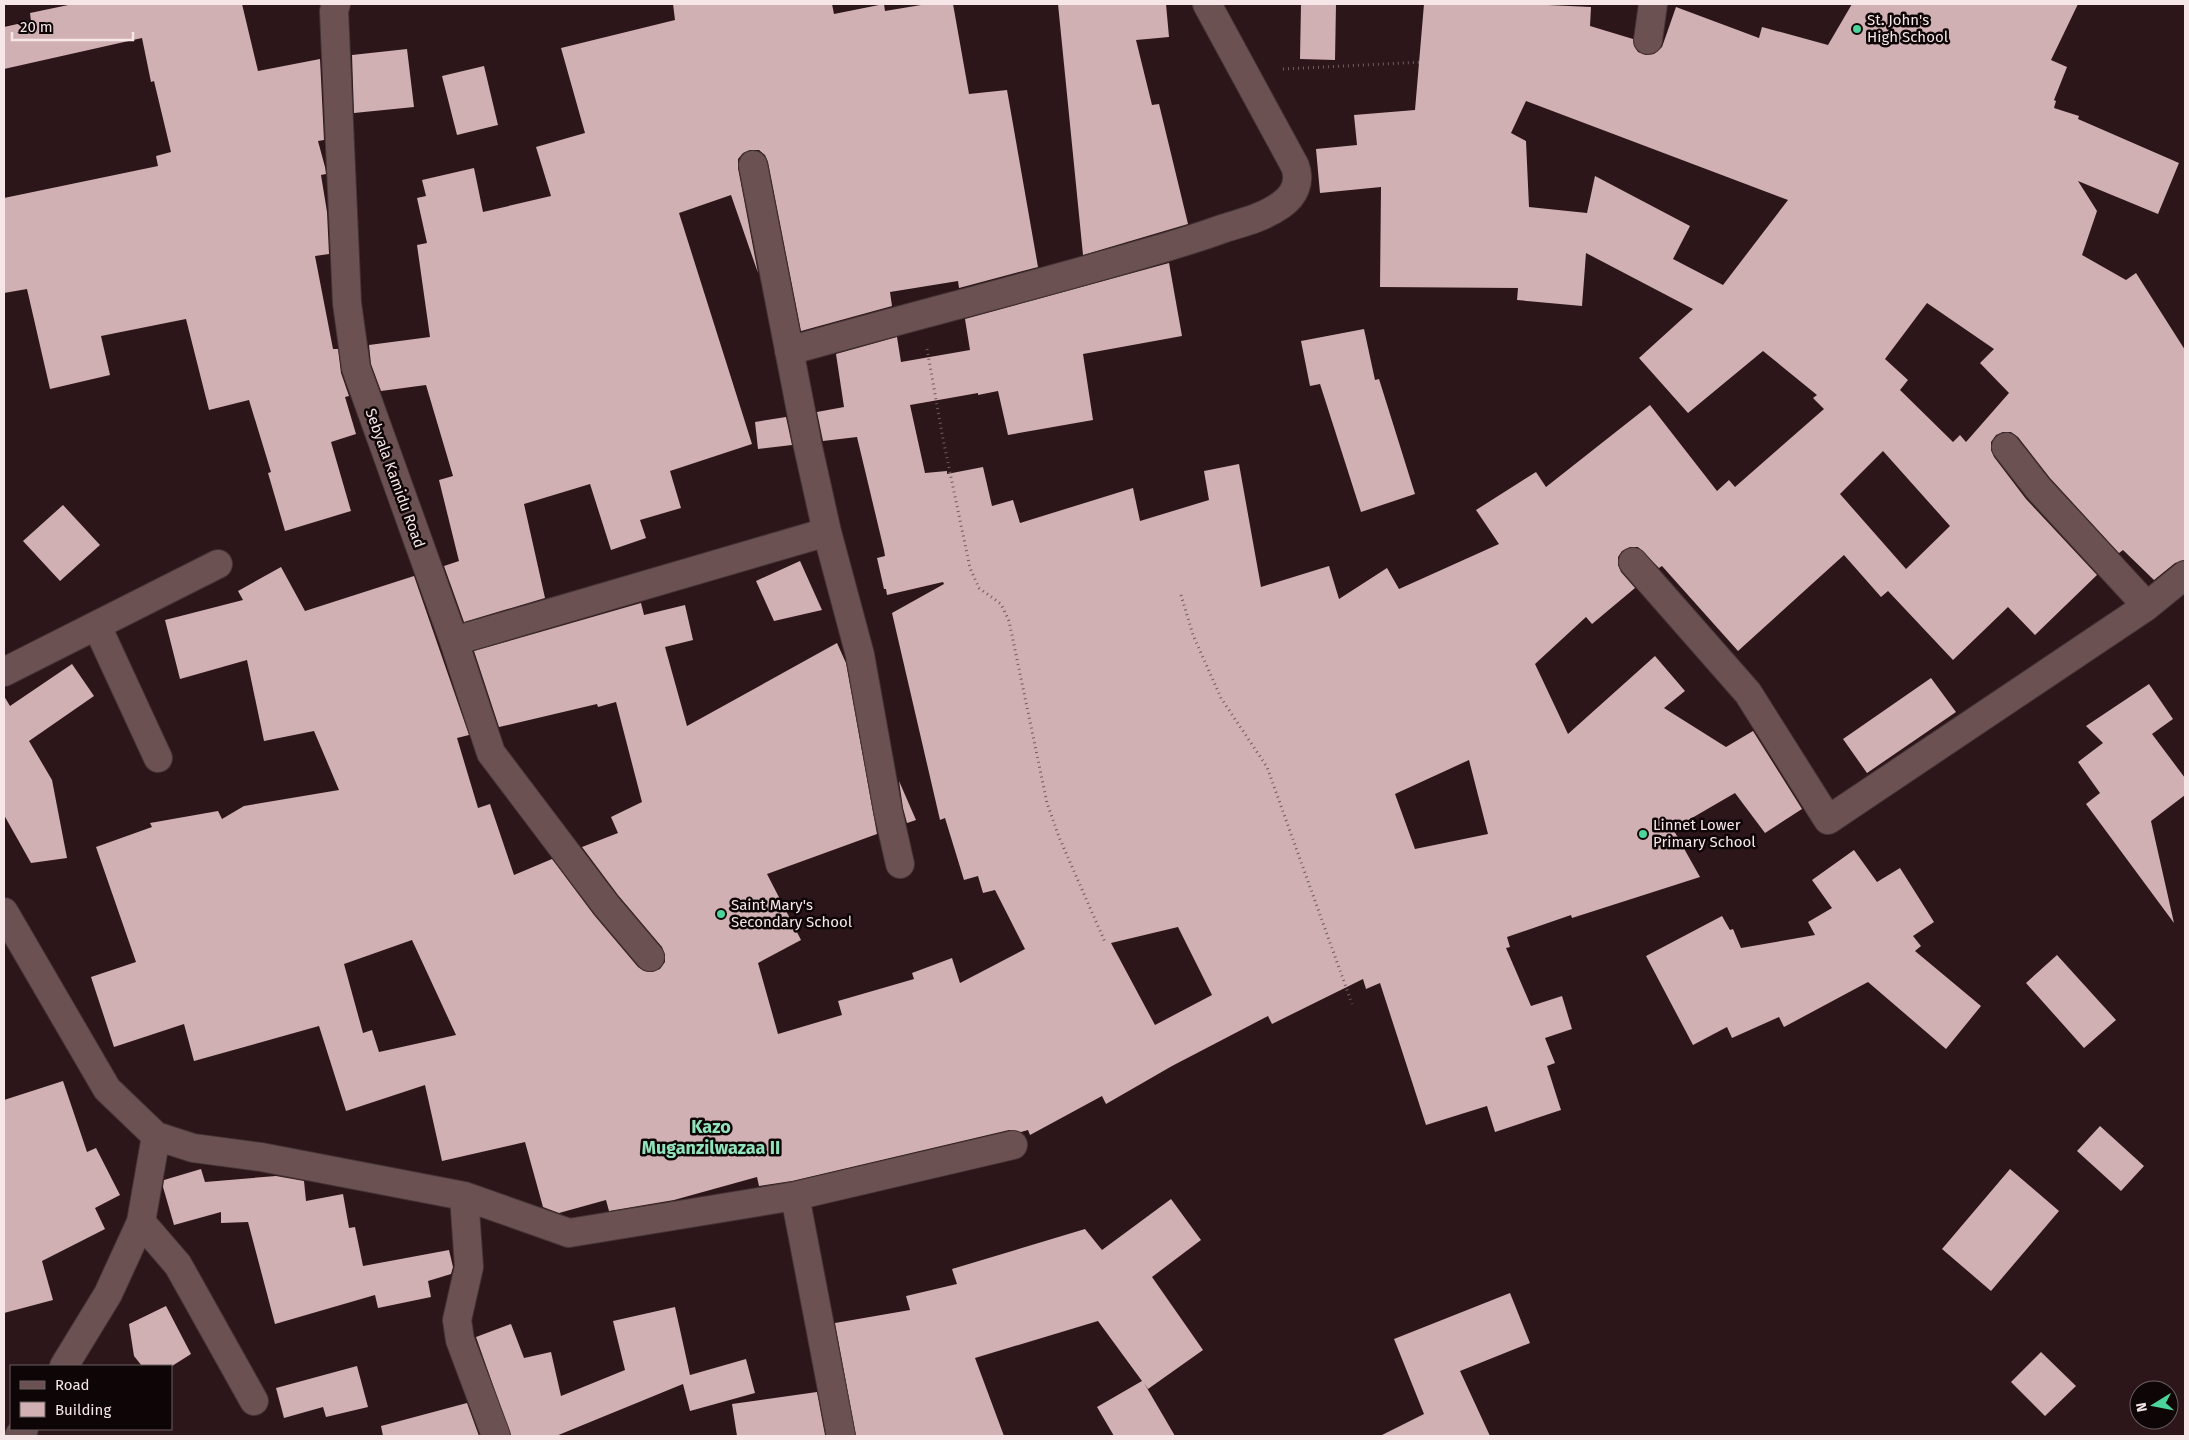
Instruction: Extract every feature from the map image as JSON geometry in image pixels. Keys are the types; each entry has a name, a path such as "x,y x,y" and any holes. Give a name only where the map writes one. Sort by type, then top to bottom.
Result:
{"street":[{"name":"Sebyala Kamidu Road","path":"336,4 334,11 347,303 356,368 454,641 491,752 606,905 650,957"},
{"path":"789,352 920,314 993,297 1184,242 1264,216 1282,204 1293,193 1298,181 1298,173 1207,4"},
{"path":"1648,40 1653,4"},
{"path":"753,165 808,447 827,532 860,655 888,812 900,864"},
{"path":"2006,447 2038,488 2147,606"},
{"path":"454,641 827,532"},
{"path":"1633,562 1748,693 1828,820 2147,606 2185,575"},
{"path":"4,672 218,564"},
{"path":"97,626 158,758"},
{"path":"4,912 107,1089 156,1136 193,1148 261,1158 464,1196 569,1233 795,1196 1013,1146"},
{"path":"65,1365 108,1294 141,1222 156,1136"},
{"path":"464,1196 469,1267 457,1320 460,1340 496,1436"},
{"path":"795,1196 841,1436"},
{"path":"141,1222 178,1265 254,1401"}],"path":[{"path":"1243,71 1422,62"},
{"path":"920,314 943,439 970,568 980,588 1001,604 1009,622 1047,803 1059,837 1105,942"},
{"path":"1181,595 1193,635 1221,698 1267,767 1352,1004"}],"building":[{"path":"73,4 242,4 258,71 320,59 324,140 318,141 326,174 321,175 327,212 329,254 315,256 333,349 338,349 341,373 349,396 345,397 356,434 331,442 351,511 285,531 268,473 271,472 249,400 209,410 186,319 101,336 110,375 50,389 27,289 4,293 4,198 158,166 156,156 171,152 154,81 151,82 142,38 4,69 4,27 31,21 30,13"},
{"path":"673,4 832,4 834,14 884,4 885,11 927,4 953,4 969,94 1007,90 1038,267 959,288 958,281 890,292 892,306 801,331 768,162 765,155 759,150 750,150 743,153 738,159 738,168 758,273 731,195 679,213 752,444 670,471 681,508 640,520 646,538 611,550 590,484 524,504 545,598 464,622 444,566 459,561 439,480 453,476 426,385 381,391 371,364 369,345 430,337 417,245 427,243 417,198 426,196 422,180 474,168 483,212 551,196 536,147 585,133 561,48 675,20"},
{"path":"1058,4 1166,4 1169,37 1136,40 1152,105 1159,104 1188,224 1083,255"},
{"path":"1301,4 1336,4 1335,60 1300,59"},
{"path":"1424,4 1526,4 1591,7 1590,26 1633,39 1634,46 1638,52 1646,55 1654,54 1662,47 1676,7 1759,38 1762,27 1828,45 1852,4 2078,4 2051,60 2067,67 2054,100 2056,101 2054,108 2079,116 2078,119 2179,163 2158,214 2078,181 2097,211 2082,255 2126,280 2136,273 2185,350 2185,560 2175,563 2154,580 2123,550 2119,553 2050,478 2018,437 2011,432 2003,432 1996,435 1991,442 1991,450 1994,457 2026,499 2097,575 2035,635 2008,607 1953,660 1888,591 1881,597 1844,555 1738,651 1662,566 1659,568 1638,547 1630,547 1622,551 1618,557 1618,565 1621,572 1635,588 1592,624 1586,617 1535,664 1568,734 1655,656 1685,691 1664,708 1726,747 1753,731 1802,809 1765,833 1735,793 1673,829 1700,877 1572,918 1571,915 1507,937 1510,947 1506,948 1531,1006 1562,996 1572,1029 1545,1038 1555,1063 1547,1066 1561,1110 1495,1132 1487,1106 1426,1125 1380,983 1366,989 1363,979 1272,1024 1268,1016 1172,1066 1106,1104 1102,1096 1030,1135 1028,1130 1021,1132 1009,1130 792,1181 759,1186 757,1177 674,1200 609,1211 606,1200 559,1213 543,1207 525,1142 442,1161 425,1085 346,1111 319,1026 194,1061 184,1024 114,1047 91,977 136,962 96,847 152,827 150,823 218,811 222,819 244,806 339,790 314,731 264,741 247,660 180,679 165,620 243,600 238,591 281,567 305,611 414,576 469,735 457,738 478,808 490,804 514,875 552,859 594,915 638,967 644,971 652,972 660,969 665,962 662,947 618,895 582,847 618,833 611,817 642,802 616,702 598,707 597,704 499,727 474,651 641,603 644,615 685,605 693,640 665,647 687,726 837,643 846,663 877,834 767,874 801,940 758,963 778,1034 842,1015 838,1001 914,979 912,973 952,958 960,983 1025,949 995,890 983,893 978,876 964,880 945,818 940,820 892,613 944,584 943,582 887,595 886,589 884,589 877,558 885,556 884,550 857,437 823,441 817,412 844,407 836,354 897,337 901,362 970,350 965,319 1169,263 1182,336 1083,354 1093,420 1008,435 998,391 910,405 925,473 947,471 947,474 983,467 992,506 1013,500 1020,523 1133,488 1140,521 1209,500 1204,471 1239,464 1261,587 1329,566 1339,599 1387,568 1399,589 1499,544 1476,510 1536,472 1546,487 1650,405 1717,491 1729,480 1735,487 1824,409 1813,398 1817,395 1763,351 1688,413 1639,358 1693,309 1586,253 1582,306 1517,300 1518,288 1380,287 1381,187 1320,193 1316,149 1357,145 1354,115 1415,110","holes":["1526,101 1788,200 1723,285 1673,259 1690,226 1595,176 1587,213 1529,207 1526,141 1511,133","1927,303 1994,349 1980,363 2009,393 1966,442 1960,435 1953,442 1900,390 1908,380 1885,359","1883,451 1950,526 1906,569 1840,494","1469,760 1488,834 1415,849 1395,794","1178,927 1212,995 1155,1025 1111,943","412,940 456,1035 379,1052 372,1030 363,1033 344,964"]},
{"path":"407,49 414,107 354,113 352,55"},
{"path":"484,66 498,125 457,135 442,76"},
{"path":"1364,329 1375,380 1379,379 1415,494 1361,512 1320,384 1310,386 1301,341"},
{"path":"786,417 792,445 758,449 755,422"},
{"path":"63,505 100,545 60,581 23,541"},
{"path":"800,561 822,610 774,621 756,581"},
{"path":"72,664 94,696 29,741 52,780 67,858 31,863 4,815 4,696 10,706"},
{"path":"1931,678 1956,712 1867,773 1843,739"},
{"path":"2149,684 2173,719 2152,734 2185,778 2185,795 2151,821 2174,923 2086,804 2100,793 2078,762 2103,743 2086,726"},
{"path":"899,781 916,820 907,823 903,808"},
{"path":"1854,850 1877,882 1900,868 1934,922 1913,936 1921,946 1915,951 1981,1006 1946,1049 1868,982 1784,1027 1779,1017 1732,1038 1727,1027 1693,1045 1646,956 1722,916 1730,930 1733,929 1741,948 1815,935 1808,922 1832,908 1812,880"},
{"path":"2057,955 2116,1020 2084,1048 2026,983"},
{"path":"63,1081 87,1152 96,1148 120,1195 95,1208 105,1229 42,1261 53,1300 4,1313 4,1100"},
{"path":"2100,1126 2144,1166 2121,1191 2077,1151"},
{"path":"201,1169 205,1182 276,1176 304,1181 306,1201 343,1194 349,1228 355,1227 363,1266 449,1250 453,1267 451,1274 428,1281 431,1297 378,1308 375,1295 275,1324 248,1222 221,1223 221,1212 174,1225 163,1187 164,1180"},
{"path":"2010,1169 2059,1211 1991,1291 1942,1249"},
{"path":"1171,1199 1201,1240 1152,1277 1203,1350 1148,1389 1144,1383 1175,1436 1114,1436 1097,1407 1142,1381 1098,1321 975,1358 1004,1436 856,1436 835,1323 910,1310 906,1296 957,1284 952,1269 1085,1229 1102,1250"},
{"path":"1510,1293 1530,1343 1460,1371 1490,1436 1380,1436 1424,1414 1394,1339"},
{"path":"166,1306 191,1354 172,1366 141,1365 134,1356 129,1324"},
{"path":"675,1307 690,1375 746,1359 755,1393 690,1411 683,1384 556,1436 511,1436 476,1337 511,1324 524,1358 551,1352 561,1396 625,1370 613,1321"},
{"path":"2041,1352 2076,1386 2045,1416 2011,1382"},
{"path":"357,1366 368,1407 326,1417 323,1407 284,1418 276,1388"},
{"path":"817,1392 825,1435 737,1436 732,1404"},
{"path":"467,1403 479,1436 383,1436 381,1426"}],"place":[{"name":"St. John's High School","path":"1857,29"},
{"name":"Linnet Lower Primary School","path":"1643,834"},
{"name":"Saint Mary's Secondary School","path":"721,914"}],"district":[{"name":"Kazo Muganzilwazaa II","path":"711,1137"}]}
